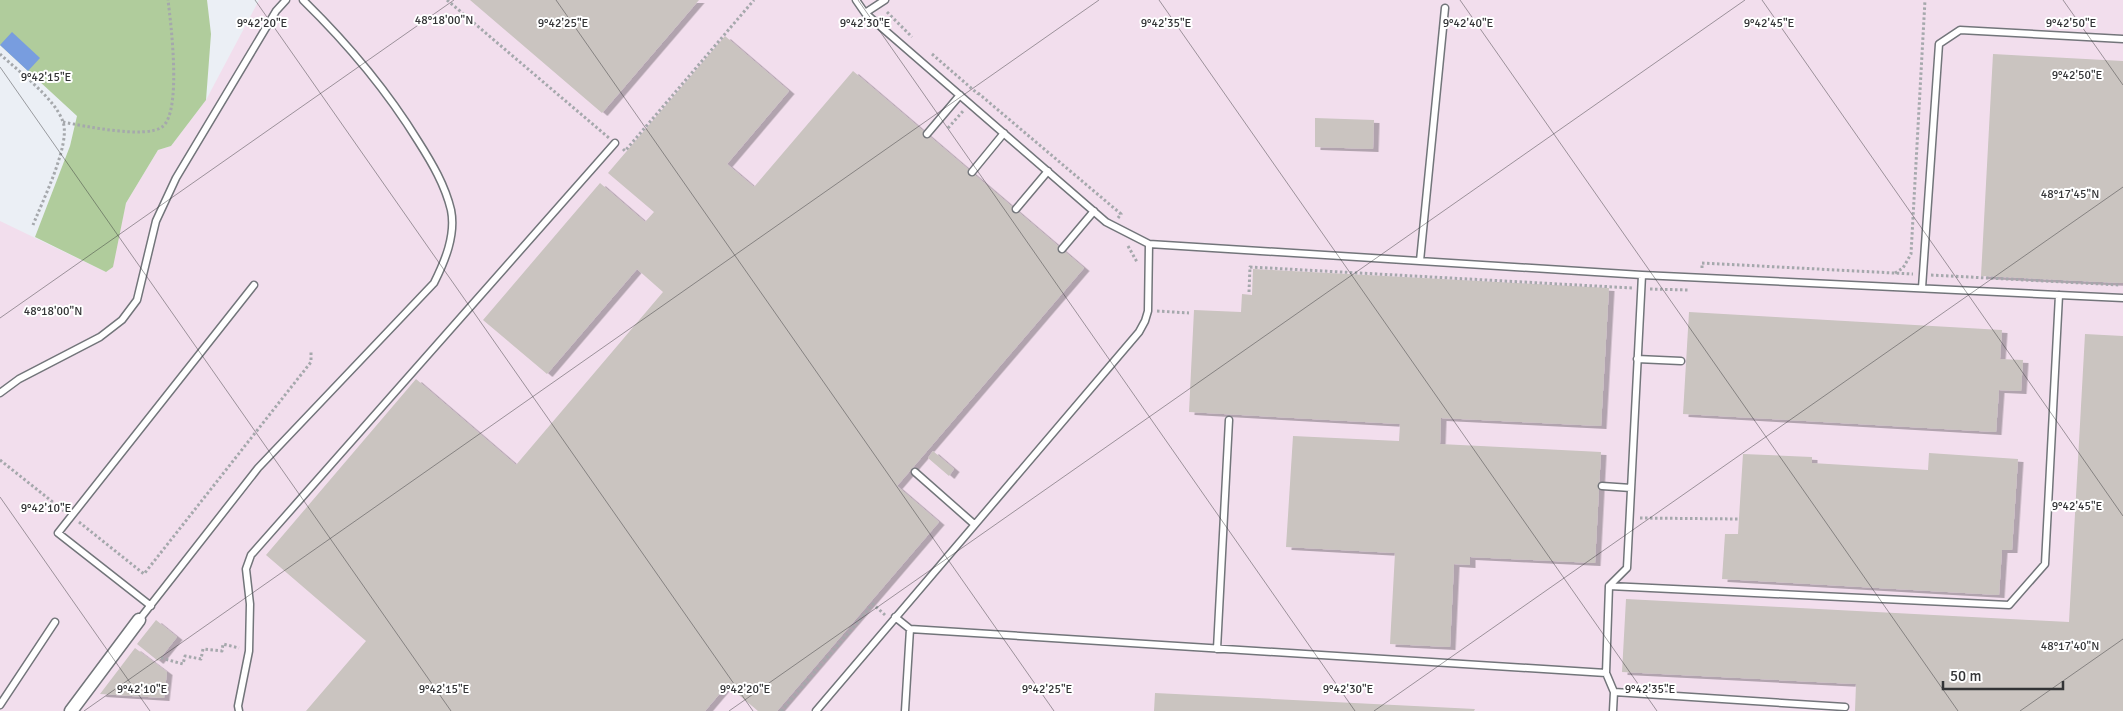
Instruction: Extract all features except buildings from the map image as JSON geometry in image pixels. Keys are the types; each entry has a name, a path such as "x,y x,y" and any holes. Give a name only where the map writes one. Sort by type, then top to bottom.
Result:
{"street":[{"path":"71,711 139,620"}],"lane":[{"path":"0,393 19,379 100,337 122,320 137,300 156,221 176,178 276,11 286,0"},
{"path":"139,620 258,468 434,282 445,260 451,233 451,211 444,186 396,106 364,64 303,0"},
{"path":"856,0 865,13 1106,222 1149,244 1642,275 2123,298"},
{"path":"865,13 882,2"},
{"path":"1420,261 1445,8"},
{"path":"1922,288 1939,44 1960,30 2123,39"},
{"path":"927,134 960,95"},
{"path":"972,172 1004,134"},
{"path":"239,711 238,706 249,651 250,604 246,569 251,555 616,144"},
{"path":"1016,209 1048,171"},
{"path":"1062,249 1094,211"},
{"path":"816,711 1139,332 1145,322 1148,311 1149,244"},
{"path":"1613,711 1614,692 1606,673 1609,586 1627,568 1642,275"},
{"path":"151,606 58,533 254,285"},
{"path":"1609,586 2009,605 2045,564 2059,295"},
{"path":"1638,359 1681,361"},
{"path":"1217,649 1229,420"},
{"path":"915,472 974,524"},
{"path":"1602,486 1631,488"},
{"path":"893,619 910,629 1606,673"},
{"path":"0,705 55,622"},
{"path":"905,711 910,629"},
{"path":"1614,692 1845,706"}],"path":[{"path":"64,122 141,132 161,129 169,121 174,76 174,46 168,0"},
{"path":"448,0 625,151 754,0"},
{"path":"1894,273 1903,268 1911,254 1925,0"},
{"path":"882,2 914,39"},
{"path":"928,51 978,93 948,129"},
{"path":"0,54 51,102 64,122 64,145 33,225"},
{"path":"1249,292 1250,267 1641,288 1692,289"},
{"path":"1148,311 1189,313"},
{"path":"0,460 144,574 312,362 311,352"},
{"path":"1630,518 1739,519"},
{"path":"781,711 873,604 893,619"},
{"path":"161,658 183,664 185,656 201,659 203,649 222,651 223,644 249,651"}],"shaded area":[{"path":"259,0 2123,0 2123,711 0,711 0,221 106,272 112,267 126,203 158,150 171,146 206,100"}],"green space":[{"path":"0,0 207,0 211,34 206,100 171,146 158,150 126,203 113,267 106,272 35,237 70,146 77,116 0,45"}],"water":[{"path":"12,32 40,58 28,71 0,45"}]}
